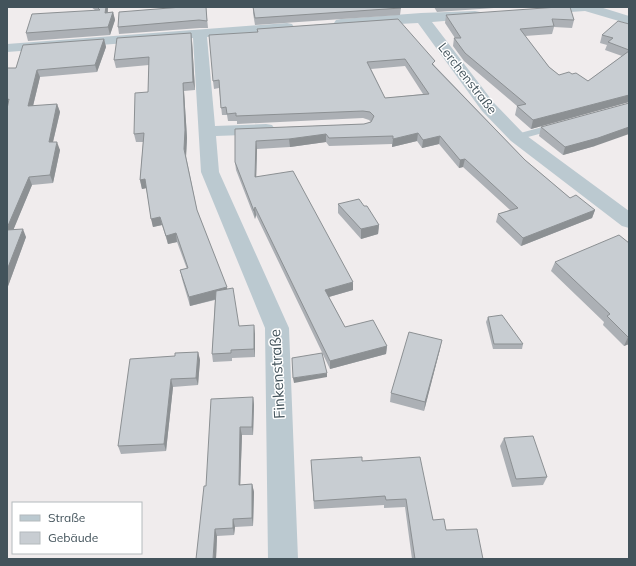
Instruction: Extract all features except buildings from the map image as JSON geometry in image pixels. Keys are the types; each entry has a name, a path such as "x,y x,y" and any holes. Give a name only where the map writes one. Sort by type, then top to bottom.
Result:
{"street":[{"path":"528,11 586,7 629,20"},
{"path":"330,24 422,17 491,14"},
{"name":"Lerchenstraße","path":"422,17 488,107 517,137 629,221"},
{"path":"8,51 200,33 299,26"},
{"name":"Finkenstraße","path":"200,33 210,172 277,328 282,559"},
{"path":"208,131 285,128"}],"lane":[{"path":"517,137 569,123"}]}
